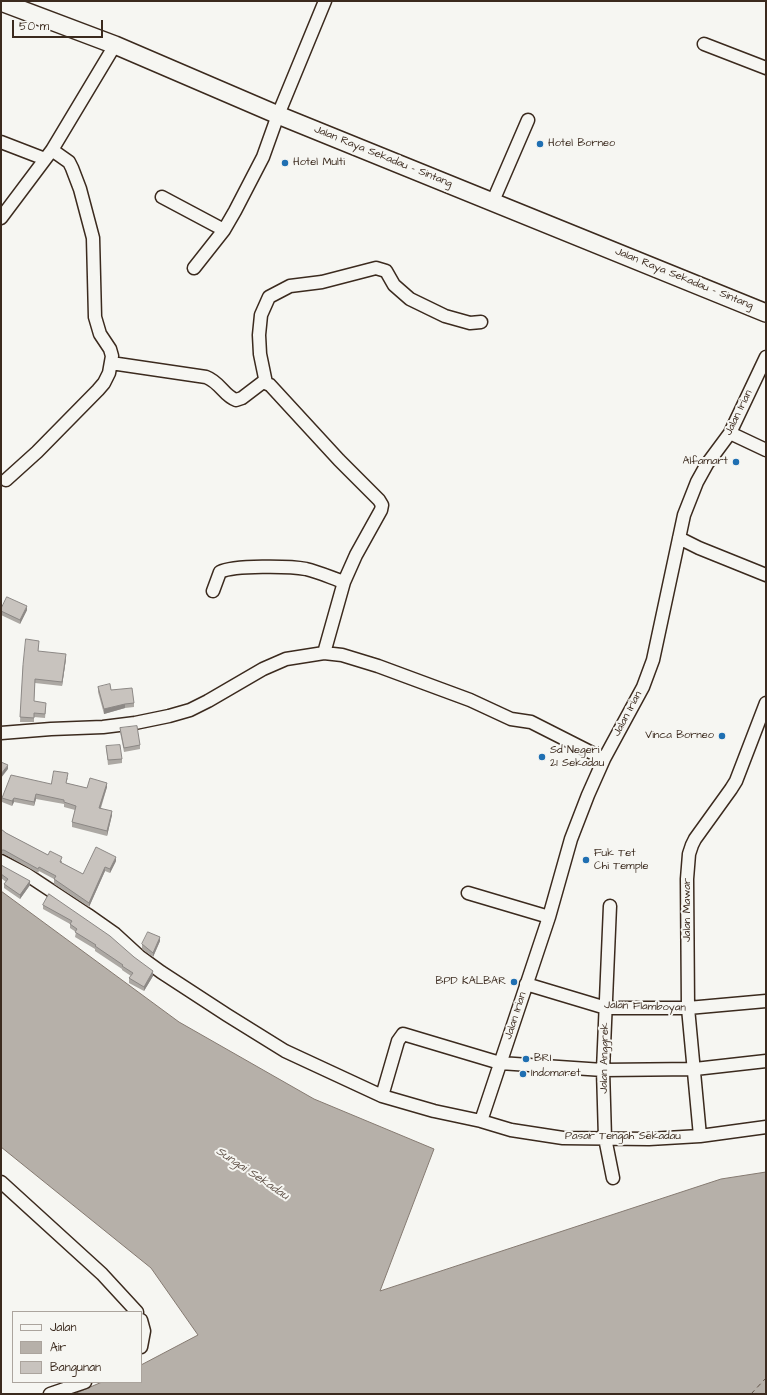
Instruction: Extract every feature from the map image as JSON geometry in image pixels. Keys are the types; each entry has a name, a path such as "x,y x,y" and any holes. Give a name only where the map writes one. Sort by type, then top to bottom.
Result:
{"highway":[{"name":"Jalan Raya Sekadau - Sintang","path":"1,2 115,45 278,115 766,313"}],"street":[{"path":"194,268 224,230 263,158 278,115 325,1"},
{"path":"704,44 766,68"},
{"path":"1,218 48,155 115,45"},
{"path":"493,201 528,120"},
{"path":"1,142 69,162 81,194 93,238 95,317 100,334 110,349 111,363 109,373 104,383 98,390 37,452 6,480"},
{"path":"162,197 224,230"},
{"path":"266,382 260,354 261,315 269,297 290,286 322,282 376,268 386,271 394,286 410,300 445,316 470,322 481,322"},
{"name":"Jalan Irian","path":"481,1121 549,917 571,839 604,759 649,673 684,515 697,482 707,464 730,433 766,357"},
{"path":"111,363 206,377 213,380 236,400 242,398 258,384 263,382 270,384 339,460 379,500 382,505 381,510 356,555 344,582 324,653"},
{"path":"730,433 766,450"},
{"path":"679,538 699,548 766,575"},
{"path":"213,591 220,572 241,568 301,569 344,582"},
{"path":"1,733 103,727 135,723 170,716 190,710 263,669 280,662 307,655 324,653 342,655 378,666 470,700 511,719 531,722 604,759"},
{"name":"Jalan Mawar","path":"700,1136 688,1008 688,879 690,854 692,845 732,789 766,704"},
{"name":"Pasar Tengah Sekadau","path":"1,861 26,874 88,914 115,934 144,960 190,992 285,1051 382,1096 434,1111 481,1121 511,1130 563,1138 649,1139 700,1136 766,1127"},
{"path":"468,893 549,917"},
{"name":"Jalan Anggrek","path":"610,906 603,1070 605,1138 612,1178"},
{"name":"Jalan Flamboyan","path":"526,984 606,1008 688,1008 766,1001"},
{"path":"382,1096 398,1040 403,1034 500,1063 603,1070 694,1069 766,1061"},
{"path":"1,1182 102,1274 136,1311"},
{"path":"142,1324 144,1331 142,1342"},
{"path":"50,1394 82,1383"}],"water":[{"name":"Sungai Sekadau","path":"1,891 179,1022 314,1099 434,1149 380,1291 721,1179 766,1172 766,1394 74,1394 100,1383 142,1383 142,1364 198,1335 151,1268 1,1147"}],"building":[{"path":"7,597 27,606 20,620 1,611"},
{"path":"26,639 39,641 38,651 66,654 62,682 35,679 34,701 46,703 45,714 34,713 34,718 20,717"},
{"path":"110,684 111,690 132,688 134,703 104,709 98,687"},
{"path":"137,726 140,745 124,748 120,728"},
{"path":"120,745 122,759 108,760 106,746"},
{"path":"1,762 8,765 1,774"},
{"path":"54,771 68,773 66,783 87,788 90,778 107,783 99,808 112,811 107,831 72,822 76,806 64,802 64,800 36,794 34,802 14,798 12,801 2,798 11,775 51,784"},
{"path":"1,829 48,855 50,851 62,857 60,862 83,874 96,847 116,857 110,869 105,867 89,903 54,879 56,876 39,867 38,869 4,850 1,850"},
{"path":"1,865 30,881 20,895 4,884 8,879 1,874"},
{"path":"49,894 110,936 153,971 144,987 129,978 133,973 122,966 123,965 75,932 77,929 70,924 72,921 43,905"},
{"path":"148,932 160,937 153,953 142,944"}],"ferry route":[{"path":"751,1394 766,1378"}],"place":[{"name":"Hotel Borneo","path":"540,144"},
{"name":"Hotel Multi","path":"285,163"},
{"name":"Alfamart","path":"736,462"},
{"name":"Vinca Borneo","path":"722,736"},
{"name":"Sd Negeri 21 Sekadau","path":"542,757"},
{"name":"Fuk Tet Chi Temple","path":"586,860"},
{"name":"BPD KALBAR","path":"514,982"},
{"name":"BRI","path":"526,1059"},
{"name":"Indomaret","path":"523,1074"}]}
